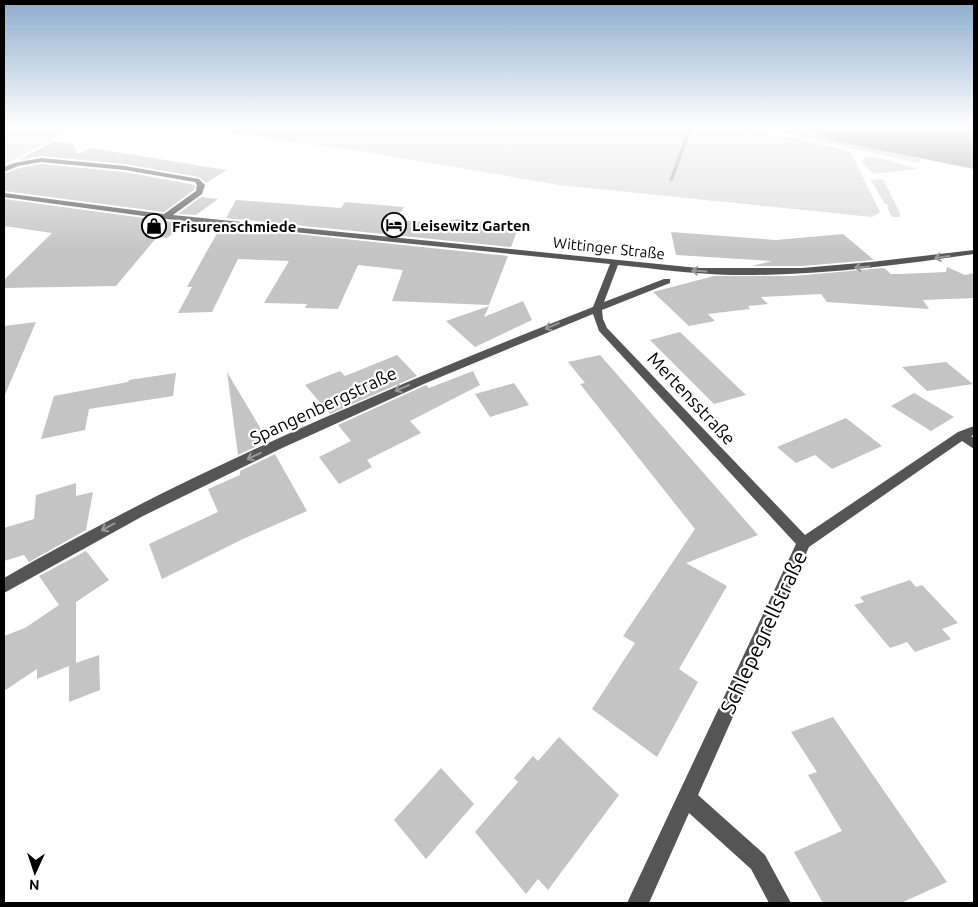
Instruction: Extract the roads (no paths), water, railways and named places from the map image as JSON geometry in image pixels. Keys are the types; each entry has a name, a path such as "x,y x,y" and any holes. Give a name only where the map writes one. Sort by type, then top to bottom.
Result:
{"street":[{"path":"127,168 197,180 201,185 199,192 166,218"},
{"name":"Wittinger Straße","path":"4,195 166,218 346,233 734,273 884,266 974,252"},
{"path":"597,308 615,262"},
{"name":"Spangenbergstraße","path":"4,586 51,557 169,495 394,391 667,281"},
{"name":"Mertensstraße","path":"597,308 598,319 604,329 804,542"},
{"name":"Schlepegrellstraße","path":"638,903 804,542 970,437"},
{"path":"687,798 758,862 780,903"}],"waterway":[{"path":"671,180 675,168"}],"place":[{"name":"Leisewitz Garten","path":"394,225"},
{"name":"Frisurenschmiede","path":"154,226"}]}
